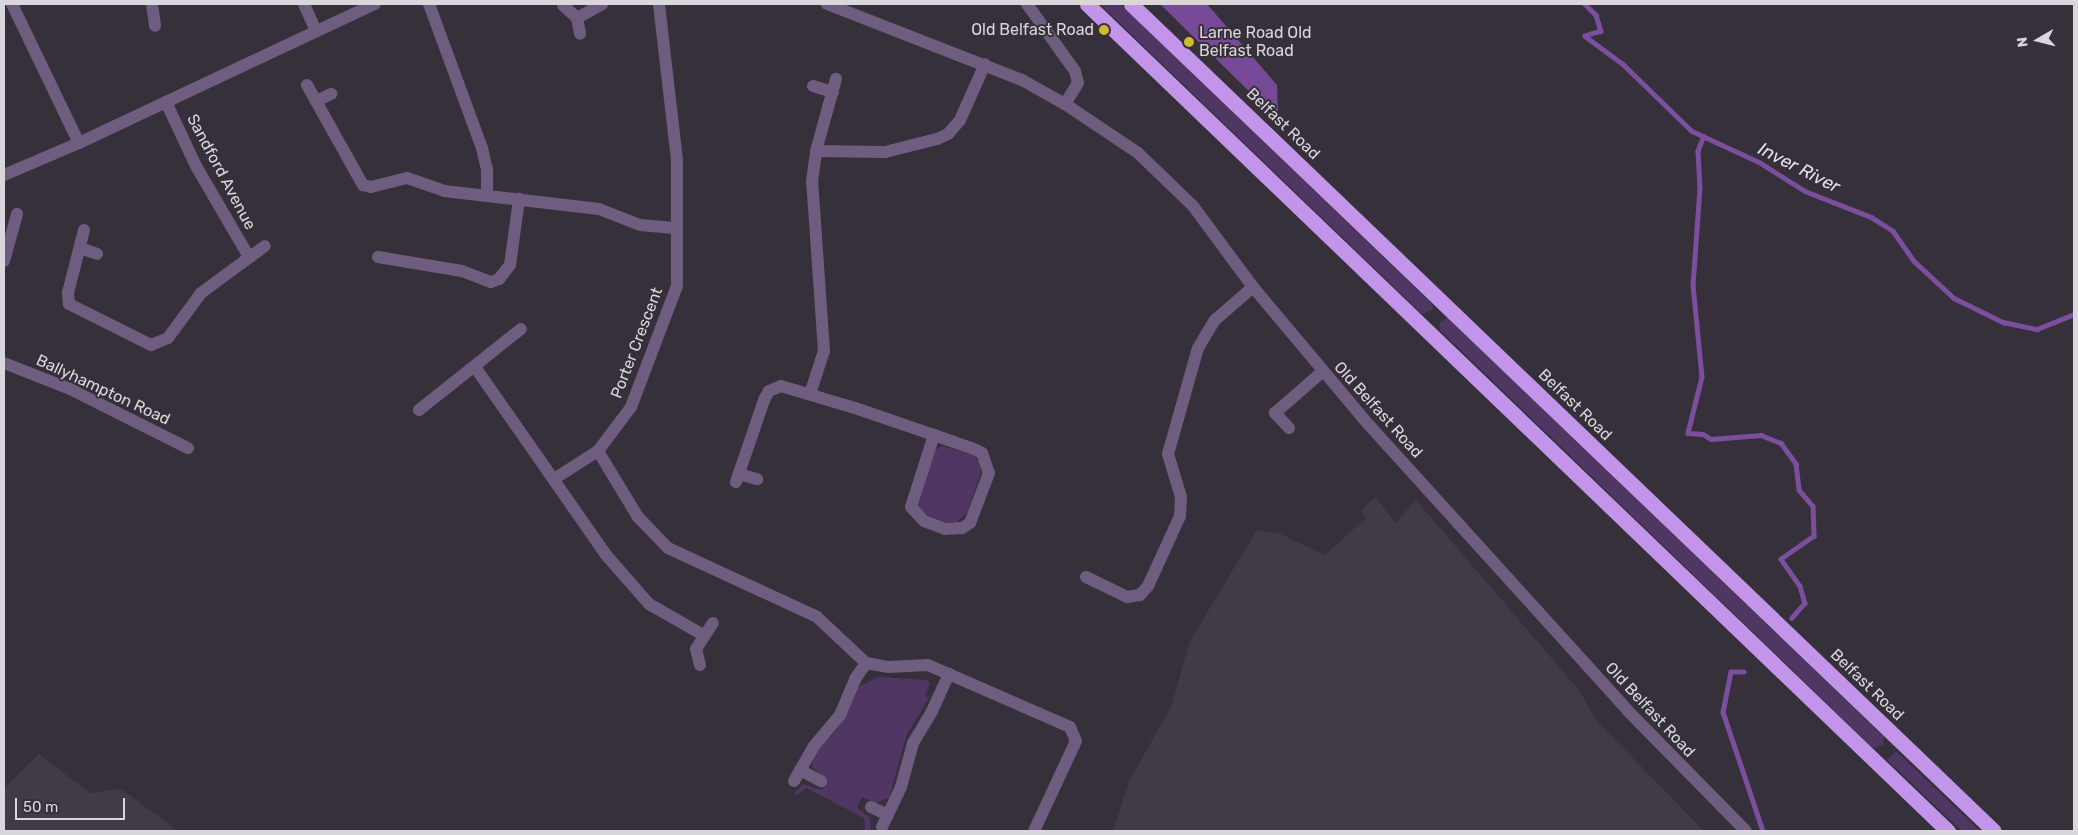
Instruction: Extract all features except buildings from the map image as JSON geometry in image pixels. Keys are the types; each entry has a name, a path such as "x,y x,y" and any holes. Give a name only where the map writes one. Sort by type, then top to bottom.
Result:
{"highway":[{"path":"1087,4 1948,831"},
{"name":"Belfast Road","path":"1131,4 1994,831"}],"street":[{"path":"12,4 79,143"},
{"path":"152,4 155,26"},
{"path":"304,4 316,32"},
{"path":"4,175 79,143 375,4"},
{"path":"429,4 482,148 487,169 486,195"},
{"path":"577,18 602,4"},
{"name":"Porter Crescent","path":"554,479 598,451 631,407 661,335 678,286 676,160 659,4"},
{"name":"Old Belfast Road","path":"828,4 985,64 1066,104 1138,153 1193,206 1253,287 1322,372 1623,706 1746,831"},
{"path":"1027,4 1075,71 1078,83 1066,104"},
{"path":"563,5 577,18 580,34"},
{"path":"816,151 885,152 937,139 960,120 985,64"},
{"path":"307,85 363,185 371,186 407,178 444,191 599,209 651,228 678,228"},
{"path":"810,394 824,351 812,181 816,151 835,86 813,86"},
{"path":"316,101 331,94"},
{"name":"Sandford Avenue","path":"166,102 196,166 249,257"},
{"path":"378,257 462,271 491,282 499,279 510,264 519,199"},
{"path":"4,261 17,214"},
{"name":"Sandford Avenue","path":"84,230 68,293 70,305 151,345 166,340 197,296 265,246"},
{"path":"80,248 97,254"},
{"path":"1086,577 1127,597 1140,595 1148,586 1180,516 1181,497 1168,454 1198,348 1215,320 1253,287"},
{"path":"419,410 521,329"},
{"name":"Ballyhampton Road","path":"4,363 70,389 188,448"},
{"path":"475,367 607,556 650,604 705,636"},
{"path":"1289,428 1274,413 1322,372"},
{"path":"757,478 738,478 769,390 781,386 810,394 934,435 982,452 987,462 989,473 970,524 962,528 945,529 924,521 911,507 934,435"},
{"path":"598,451 638,517 668,548 817,617 866,663 888,668 928,665 1070,727 1076,741 1034,831"},
{"path":"700,665 696,649 713,623"},
{"path":"822,781 797,776 814,746 840,715 855,679 866,663"},
{"path":"871,807 885,821 901,787 913,743 932,712 949,674"}],"shaded area":[{"path":"1100,4 1119,4 1133,16 1432,304 1433,310 1422,314"},
{"path":"1160,4 1207,4 1277,85 1278,113 1261,103"},
{"path":"1448,318 1884,737 1883,745 1873,748 1440,330 1440,322"},
{"path":"942,446 973,455 979,463 981,472 967,513 956,523 943,522 921,512 918,506 932,452"},
{"path":"1376,497 1395,523 1416,500 1578,689 1597,721 1704,831 1113,831 1129,781 1171,707 1190,641 1257,530 1278,533 1325,555 1365,519 1361,510"},
{"path":"878,677 927,680 930,684 925,695 929,698 907,734 889,798 875,803 862,797 857,808 870,818 871,831 865,831 864,818 806,788 797,796 794,793 803,784 822,790 827,779 812,767 814,754 838,728 858,687"},
{"path":"1896,751 1980,831 1962,831 1887,760"},
{"path":"39,754 90,793 121,789 178,831 4,831 4,789"}],"waterway":[{"name":"Inver River","path":"1585,4 1596,15 1601,31 1585,36 1623,64 1692,131 1759,162 1805,191 1871,217 1893,231 1914,261 1954,298 2003,322 2037,329 2074,314"},
{"path":"1704,136 1698,151 1700,188 1693,285 1702,377 1688,433 1703,434 1711,439 1761,435 1781,443 1796,464 1799,490 1813,506 1814,536 1781,559 1800,586 1805,603 1792,618"},
{"path":"1744,672 1731,672 1723,712 1763,831"}],"place":[{"name":"Old Belfast Road","path":"1104,30"},
{"name":"Larne Road Old Belfast Road","path":"1189,42"}]}
